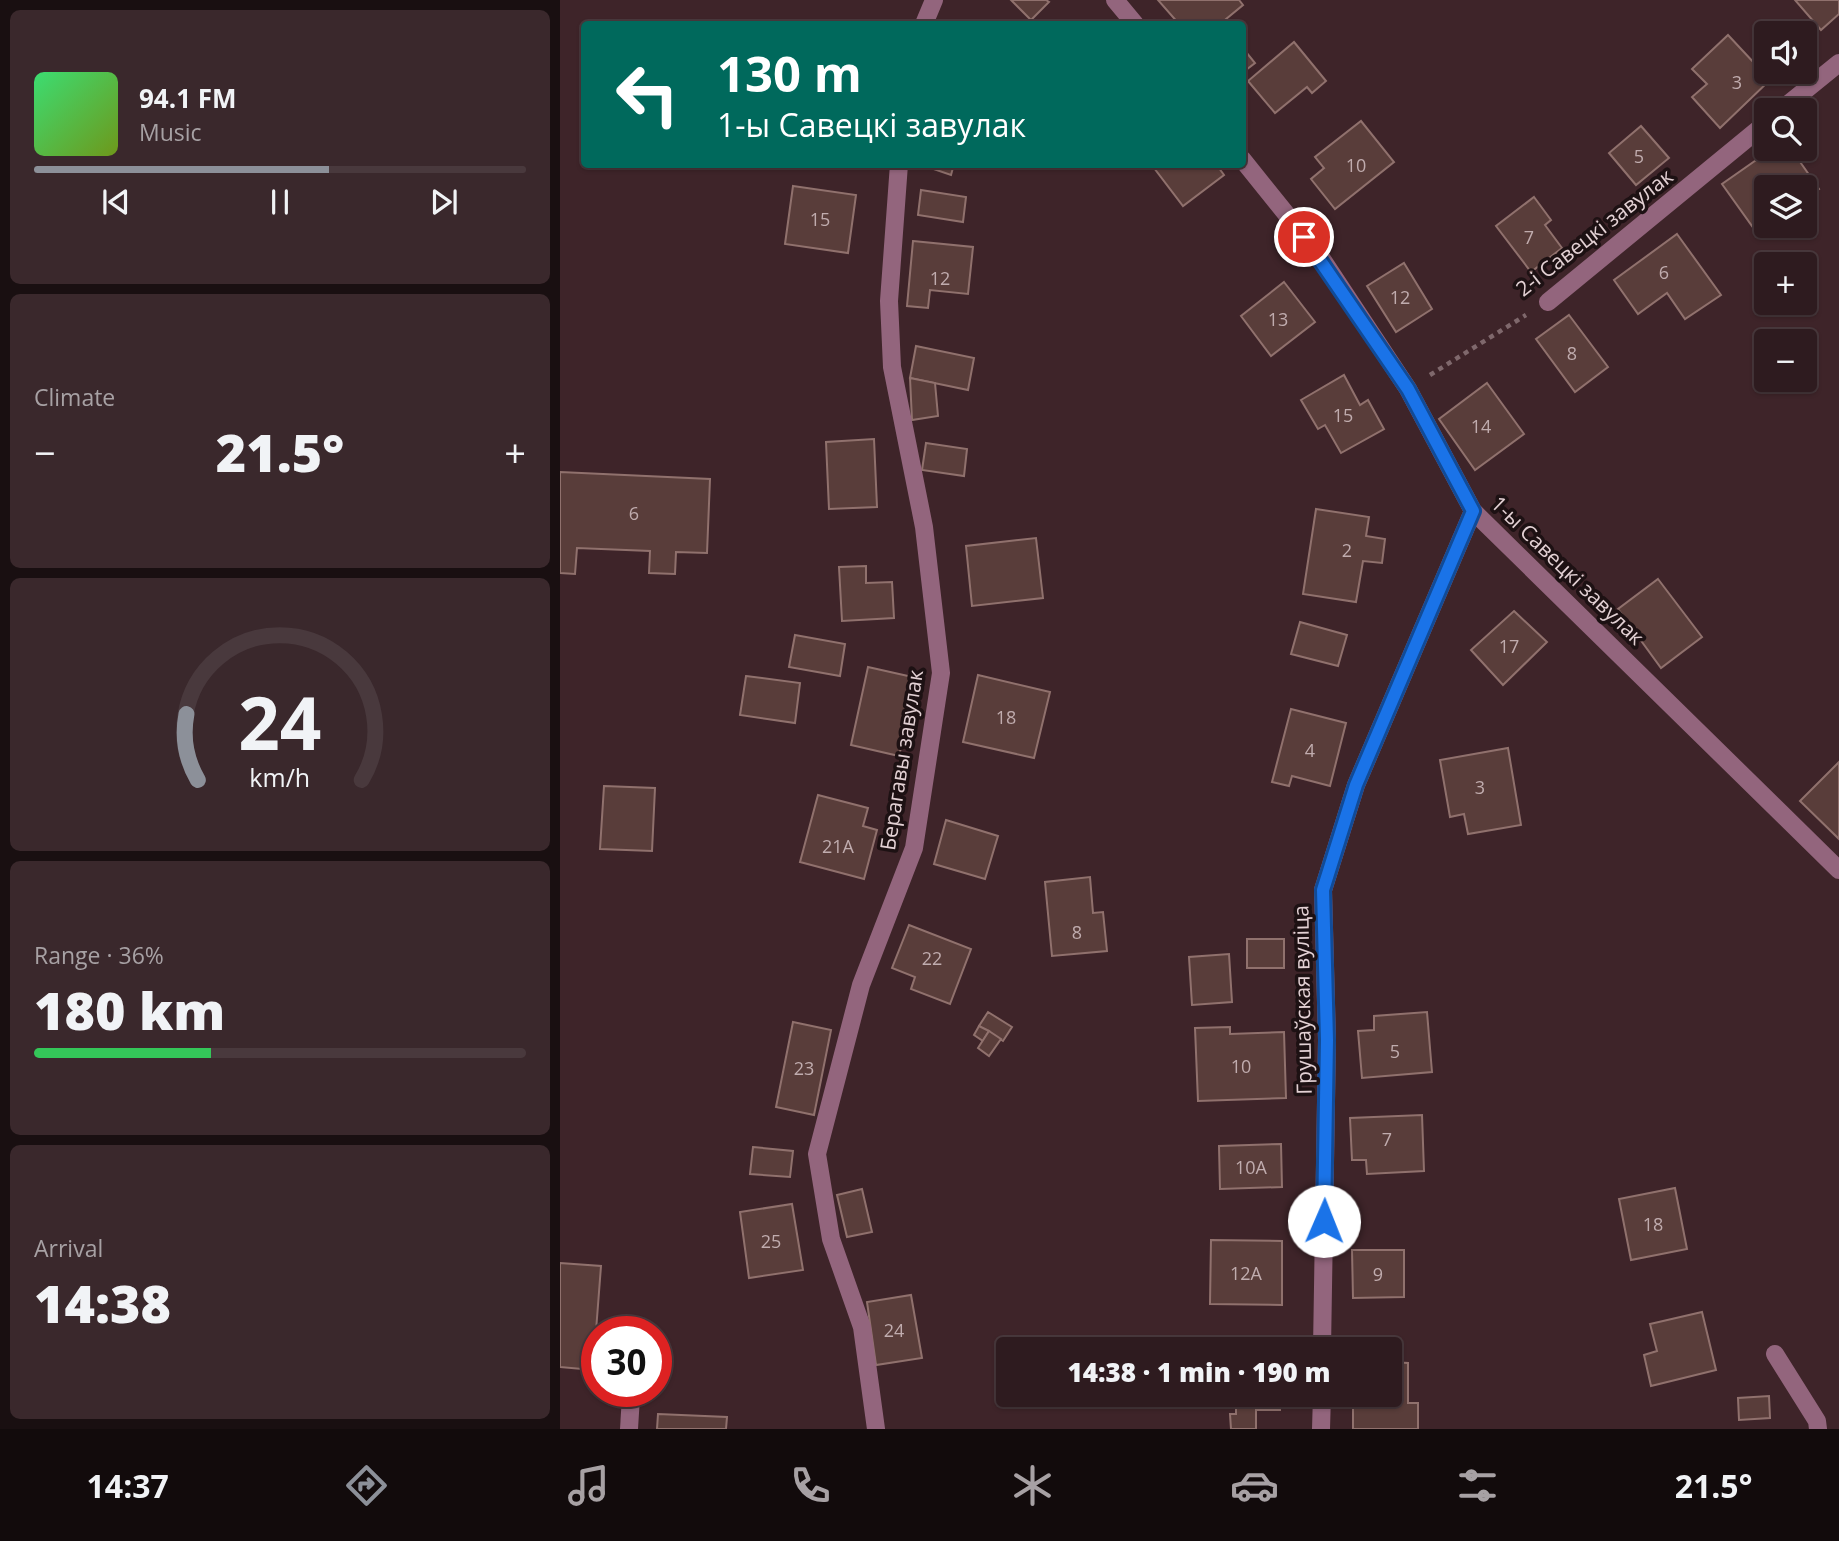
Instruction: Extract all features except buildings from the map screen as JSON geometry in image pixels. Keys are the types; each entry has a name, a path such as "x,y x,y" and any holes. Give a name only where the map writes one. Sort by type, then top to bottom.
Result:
{"street":[{"path":"925,21 934,0"},
{"path":"1115,0 1132,21"},
{"path":"1796,98 1839,62"},
{"name":"2-і Савецкі завулак","path":"1548,302 1754,133"},
{"name":"1-ы Савецкі завулак","path":"1246,164 1320,256 1408,389 1473,511 1839,870"},
{"name":"Берагавы завулак","path":"876,1429 862,1326 831,1239 817,1154 861,985 914,848 941,673 924,527 892,368 889,301 899,168"},
{"name":"Грушаўская вуліца","path":"1322,1337 1327,1040 1323,890 1356,785 1473,511"},
{"path":"1775,1354 1817,1421 1818,1429"},
{"path":"629,1429 630,1407"},
{"path":"1321,1429 1322,1407"}],"path":[{"name":"2-і Савецкі завулак","path":"1408,389 1548,302"}],"route":[{"path":"1304,237 1320,256 1408,389 1473,511 1356,785 1323,890 1327,1040 1324,1221"}]}
